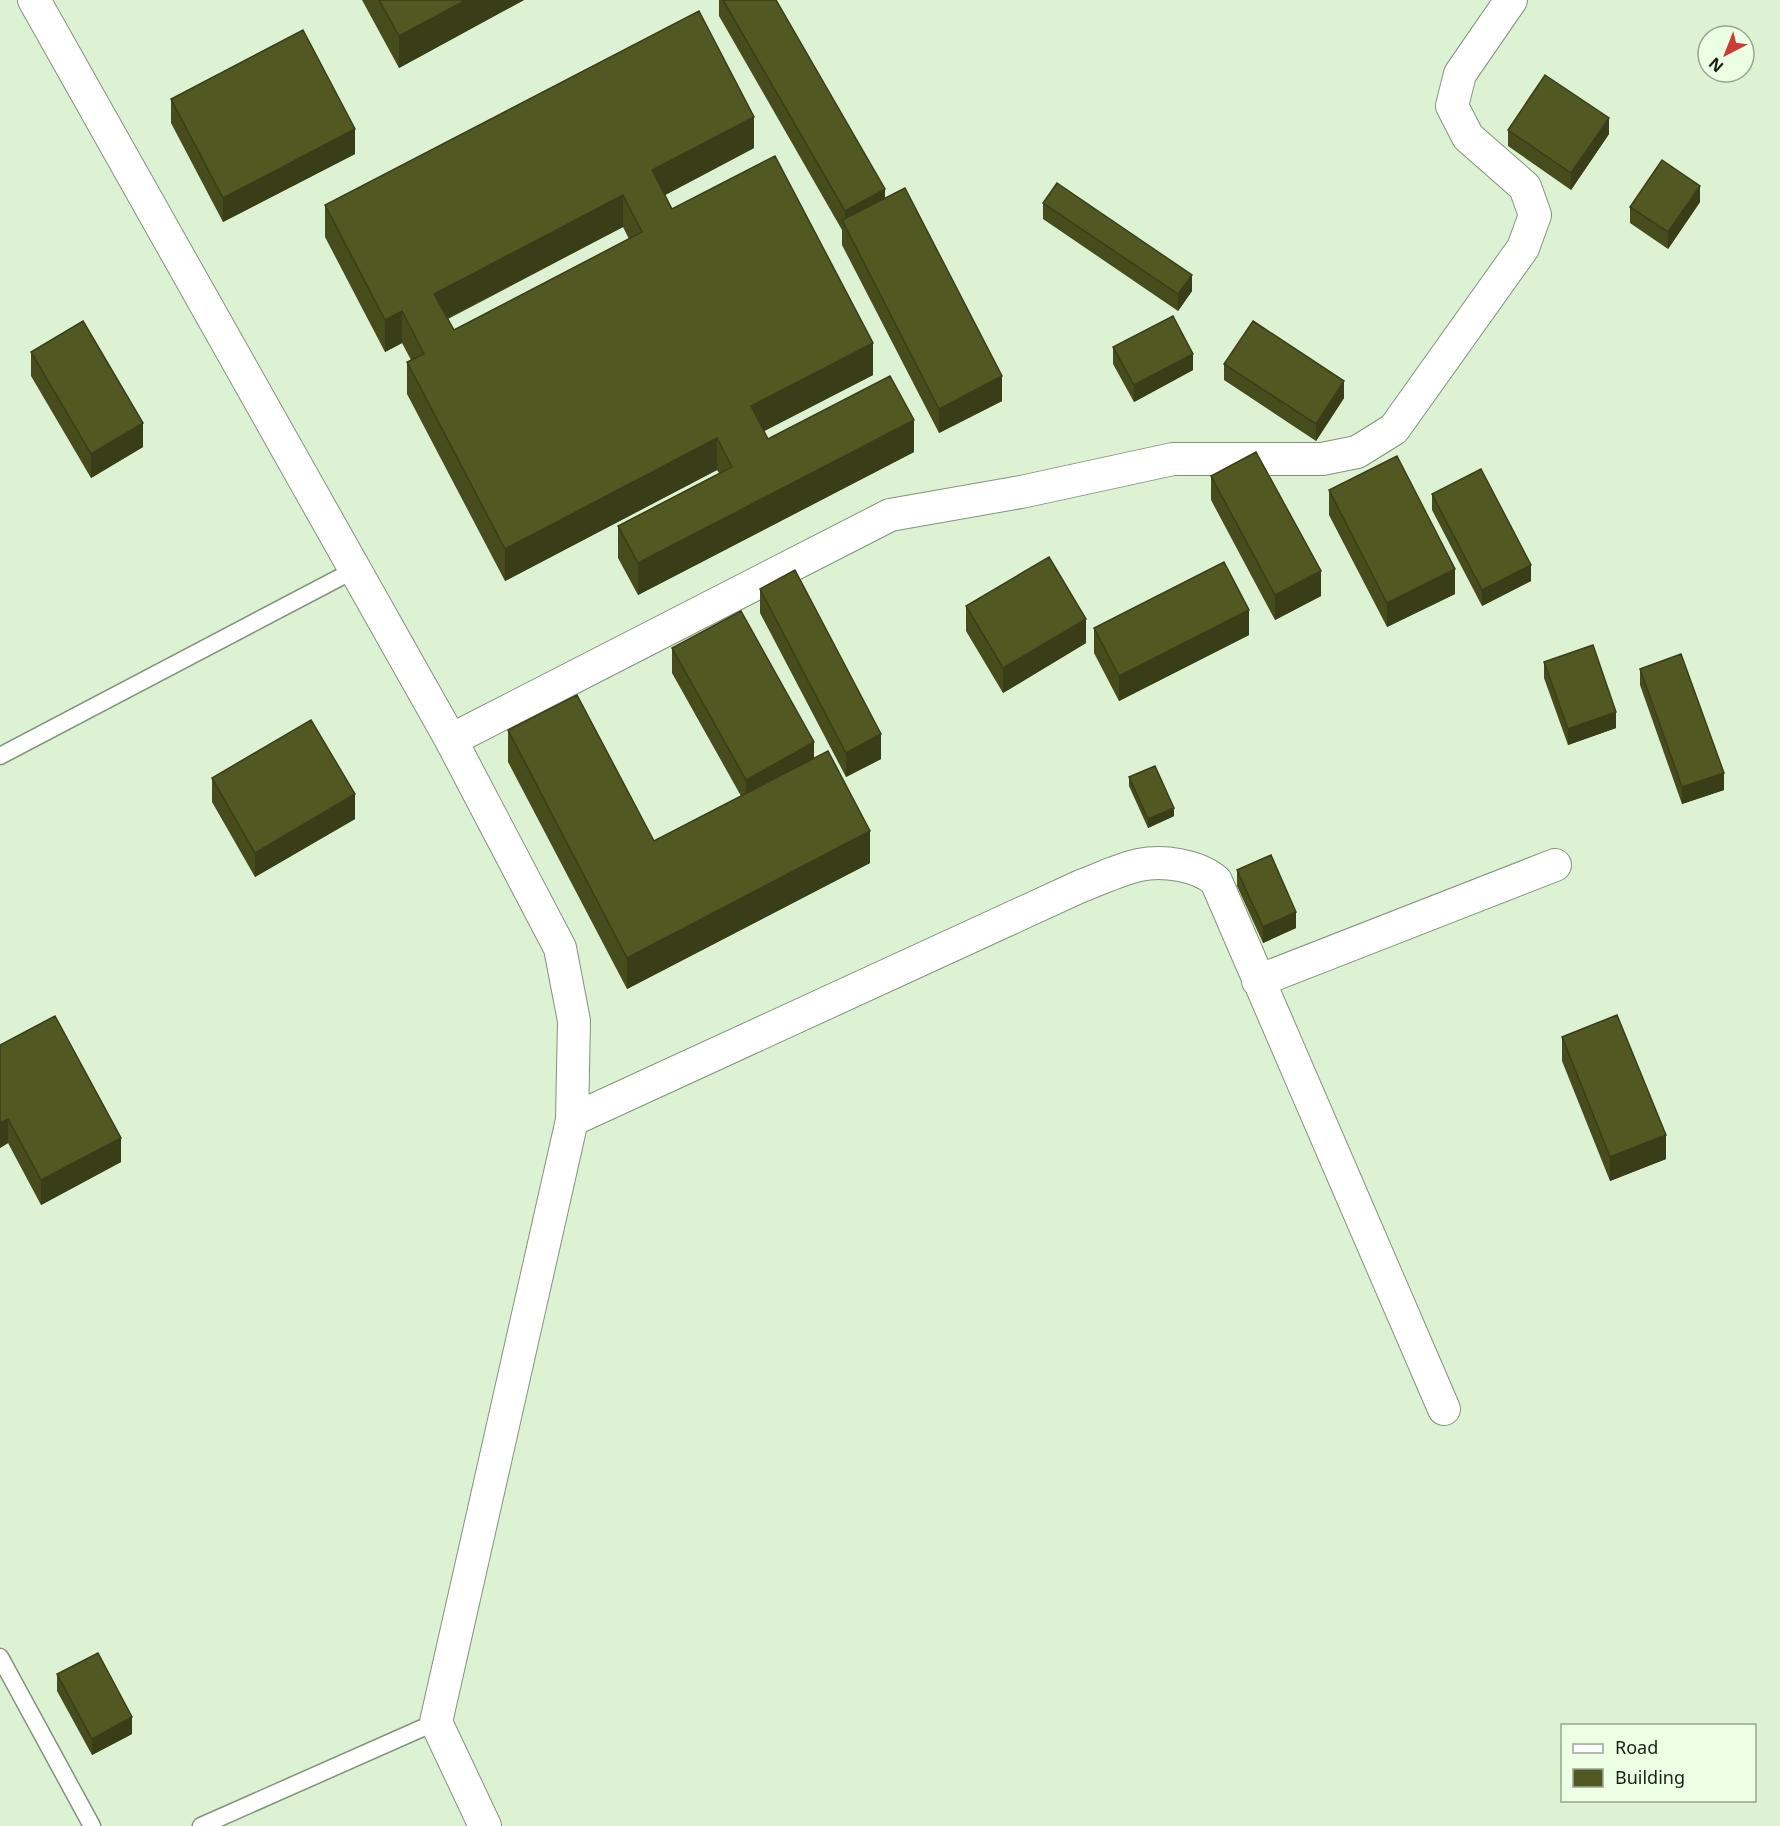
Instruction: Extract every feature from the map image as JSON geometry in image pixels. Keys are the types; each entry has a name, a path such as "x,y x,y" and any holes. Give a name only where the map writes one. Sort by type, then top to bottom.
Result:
{"street":[{"path":"34,0 451,740 560,948 574,1021 572,1120 436,1722 485,1826"},
{"path":"451,740 890,515 1021,492 1173,459 1322,459 1357,452 1394,429 1523,248 1535,214 1526,188 1468,137 1452,106 1460,74 1511,0"},
{"path":"572,1120 1081,886 1140,864 1179,865 1207,873 1216,881 1444,1409"},
{"path":"1258,981 1555,865"}],"lane":[{"path":"0,756 356,569"},
{"path":"0,1657 92,1826"},
{"path":"201,1826 436,1722"}],"shaded area":[{"path":"0,0 1780,0 1780,1826 0,1826"}],"building":[{"path":"379,0 466,0 399,36"},
{"path":"723,0 776,0 885,189 845,211"},
{"path":"699,11 754,117 652,170 672,209 775,156 873,343 751,406 768,439 890,376 914,420 638,563 618,526 732,467 717,438 505,549 407,362 424,354 402,311 385,320 325,205","holes":["623,195 642,232 454,330 434,294"]},
{"path":"303,30 355,129 223,198 171,99"},
{"path":"1545,75 1609,118 1571,173 1508,130"},
{"path":"1662,160 1700,186 1668,232 1630,207"},
{"path":"1057,183 1192,275 1178,294 1043,203"},
{"path":"905,188 1002,376 939,409 842,220"},
{"path":"1173,316 1193,354 1134,385 1113,347"},
{"path":"83,321 143,423 91,454 31,352"},
{"path":"1253,321 1344,381 1316,424 1224,364"},
{"path":"1256,452 1321,571 1275,595 1211,476"},
{"path":"1397,456 1455,569 1387,603 1329,490"},
{"path":"1481,469 1531,565 1482,590 1432,494"},
{"path":"1049,557 1086,619 1003,668 966,606"},
{"path":"1224,562 1249,610 1119,676 1094,628"},
{"path":"795,570 881,734 846,753 760,589"},
{"path":"741,611 814,742 746,780 672,648"},
{"path":"1593,645 1616,712 1568,729 1544,662"},
{"path":"1681,654 1724,773 1682,787 1640,669"},
{"path":"577,695 654,841 828,751 870,831 627,958 508,730"},
{"path":"311,720 355,794 255,853 212,778"},
{"path":"1155,766 1174,808 1148,819 1129,777"},
{"path":"1271,855 1296,912 1263,927 1237,870"},
{"path":"1617,1015 1666,1135 1610,1157 1562,1037"},
{"path":"55,1016 121,1138 41,1180 8,1119 0,1123 0,1045"},
{"path":"98,1653 132,1717 92,1739 57,1674"}]}
